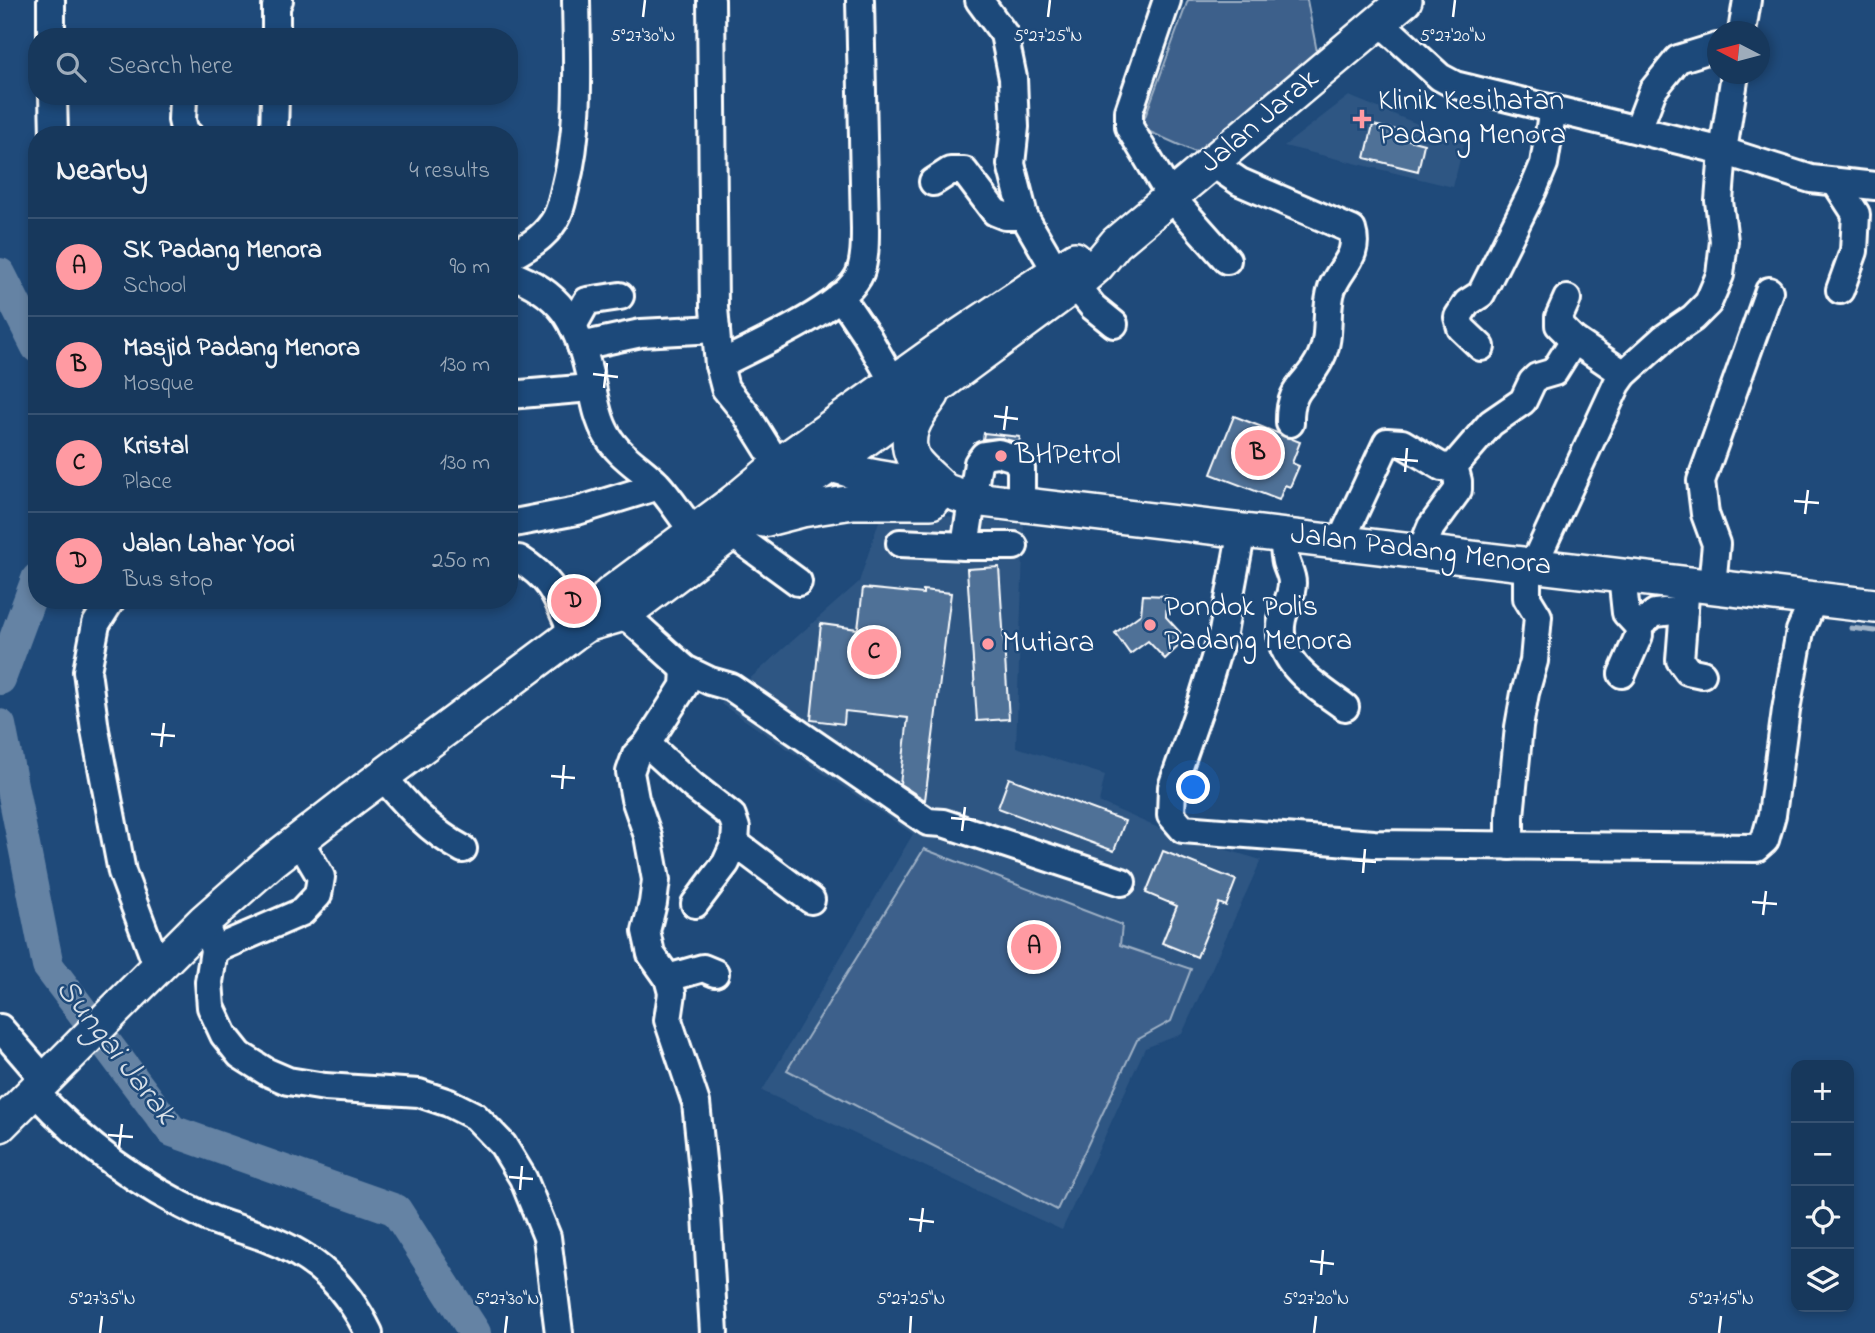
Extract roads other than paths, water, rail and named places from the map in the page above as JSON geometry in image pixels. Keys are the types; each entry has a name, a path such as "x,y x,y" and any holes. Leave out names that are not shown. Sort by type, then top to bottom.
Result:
{"main road":[{"name":"Jalan Jarak","path":"891,385 1065,278 1097,266 1116,243 1405,0"},
{"name":"Jalan Jarak","path":"820,469 942,382 1065,278"},
{"path":"942,382 913,421 909,441 914,460 956,497"},
{"path":"736,520 778,465 891,385"},
{"path":"579,630 624,614 799,470 820,469 845,433 891,385"},
{"name":"Jalan Padang Menora","path":"820,469 869,475 956,497 1622,576 1694,593 1814,599 1875,606"},
{"path":"0,1125 149,978 209,936 299,840 579,630 610,594 693,531 736,520 853,502 956,497"}],"street":[{"path":"51,0 51,28"},
{"path":"276,28 276,8 279,0"},
{"path":"518,251 540,237 553,223 560,208 572,162 577,121 576,0"},
{"path":"711,0 716,329 719,365 725,388 746,414 778,465"},
{"path":"719,365 828,307 859,275 864,255 860,0"},
{"path":"979,0 1004,34 1013,78 1015,127 1011,164 1024,216 1065,278 1114,324"},
{"path":"1167,0 1129,111 1129,127 1171,197 1227,260"},
{"path":"1744,21 1747,0"},
{"path":"1379,22 1440,77 1455,85 1723,150 1811,179 1875,187"},
{"path":"1638,129 1653,90 1678,59 1707,50"},
{"path":"1510,846 1518,727 1534,661 1538,616 1527,598 1527,579 1617,384 1624,374 1664,338 1693,318 1708,303 1720,275 1724,241 1719,201 1723,150 1733,84"},
{"path":"53,105 54,126"},
{"path":"183,105 183,126"},
{"path":"274,126 275,105"},
{"path":"1482,347 1461,328 1458,317 1467,303 1481,294 1534,190 1544,164 1553,108"},
{"path":"1212,163 1240,182 1352,230 1356,242 1351,259 1338,275 1331,291 1329,328 1321,358 1298,386 1289,408 1290,423"},
{"path":"933,182 950,171 959,170 964,172 995,212 1005,216 1024,216"},
{"path":"1836,183 1856,214 1854,251 1840,290"},
{"path":"518,278 550,294 566,313 577,336 607,435 624,456 658,486 693,531"},
{"path":"1702,674 1688,671 1680,660 1694,593 1716,544 1705,514 1701,481 1769,291"},
{"path":"577,336 587,301 620,296"},
{"path":"840,296 867,336 891,385"},
{"path":"1567,299 1559,317 1559,326 1574,340 1624,374"},
{"path":"577,336 716,329"},
{"path":"1341,541 1387,442 1402,443 1442,467 1454,466 1491,423 1523,401 1537,377 1554,372 1574,340"},
{"path":"518,394 591,388"},
{"path":"965,546 956,497 985,455 998,453 1015,458 1021,468 1021,504"},
{"path":"1421,551 1431,527 1458,490 1454,466"},
{"path":"518,522 577,512 658,486"},
{"path":"736,520 798,582"},
{"path":"1242,530 1223,632 1172,787 1171,815 1183,829 1374,844 1756,848 1765,840 1772,815 1800,631 1814,599"},
{"path":"1283,534 1286,561 1292,579 1291,598 1282,618 1280,638 1288,659 1345,707"},
{"path":"900,543 1014,546"},
{"path":"519,559 551,584 579,630"},
{"path":"1622,576 1626,613 1637,626 1639,635 1622,674"},
{"path":"1637,626 1655,613 1694,593"},
{"path":"105,609 96,624 87,671 95,730 122,872 149,978"},
{"path":"624,614 685,668 710,681 731,687 928,822 943,823 1122,882"},
{"path":"685,668 684,686 647,744 636,755 630,772 635,799 648,836 656,880 646,931 651,954 668,978 672,993 668,1020 696,1103 706,1198 714,1333"},
{"path":"647,744 693,786 732,816 736,828 735,843 726,863 695,904"},
{"path":"382,776 416,816 444,839 463,849"},
{"path":"299,840 321,877 318,895 302,912 209,936 211,1007 224,1035 240,1055 267,1072 288,1080 325,1087 419,1093 449,1103 475,1116 503,1145 523,1178 547,1237 559,1333"},
{"path":"735,843 811,900"},
{"path":"668,978 703,968 715,973"},
{"path":"0,1028 45,1081 65,1124 114,1165 208,1218 267,1238 303,1254 336,1282 356,1306 369,1333"}],"waterway":[{"name":"Sungai Jarak","path":"0,274 28,329"},
{"name":"Sungai Jarak","path":"0,679 28,603"},
{"path":"1851,628 1875,631"},
{"name":"Sungai Jarak","path":"0,725 48,966 172,1131 396,1210 475,1333"}],"place":[{"name":"Klinik Kesihatan Padang Menora","path":"1362,119"},
{"name":"Masjid Padang Menora","path":"1258,453"},
{"name":"BHPetrol","path":"1001,456"},
{"name":"Jalan Lahar Yooi","path":"574,601"},
{"name":"Pondok Polis Padang Menora","path":"1150,625"},
{"name":"Mutiara","path":"988,644"},
{"name":"Kristal","path":"874,652"},
{"name":"SK Padang Menora","path":"1034,947"}]}
